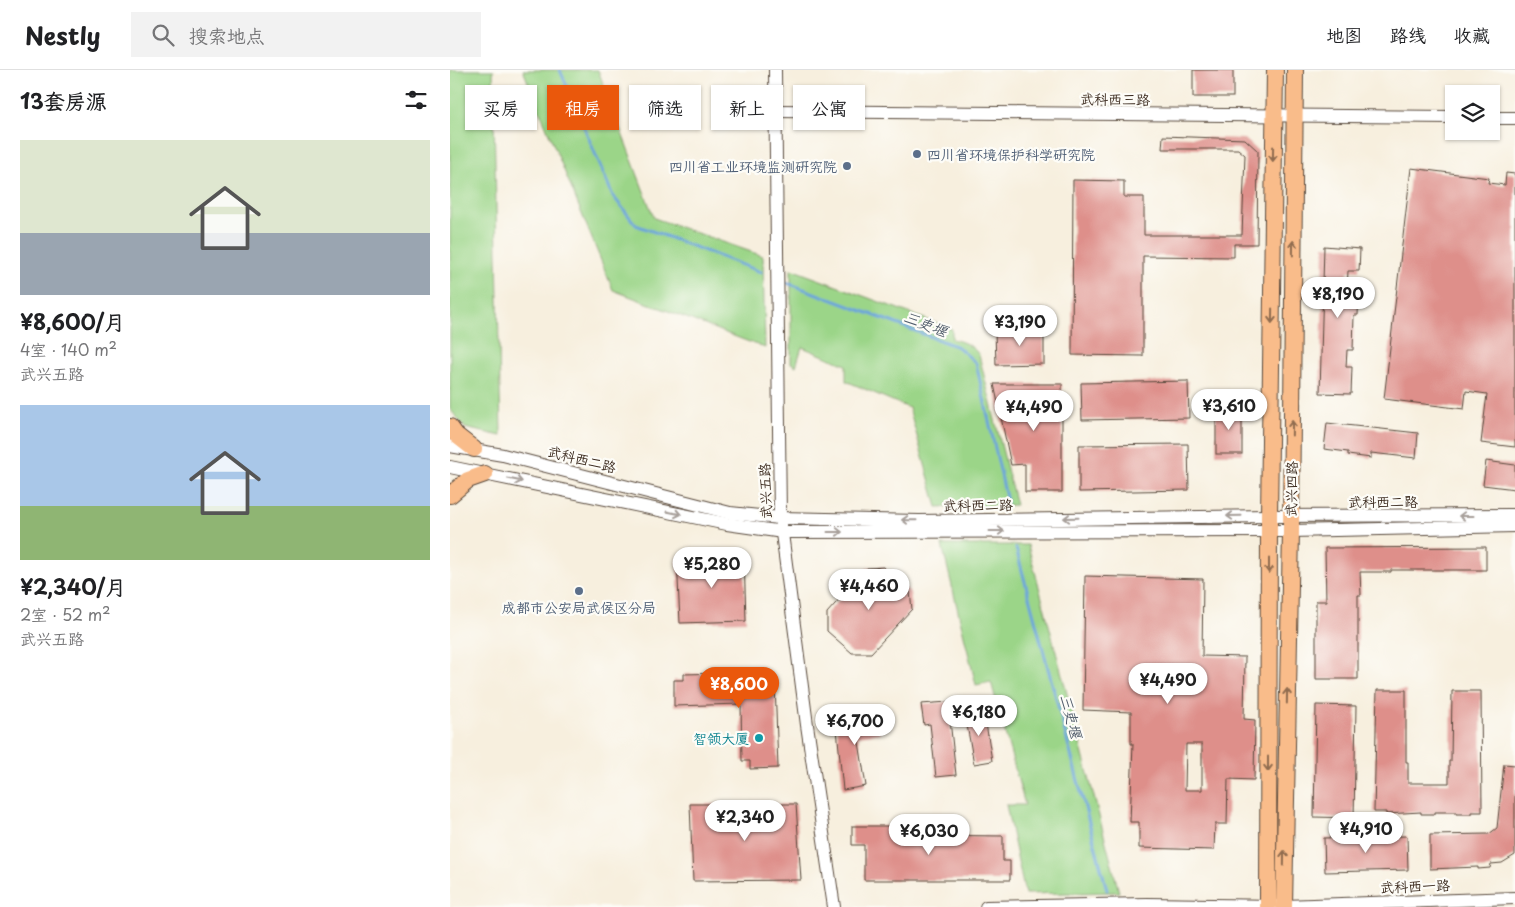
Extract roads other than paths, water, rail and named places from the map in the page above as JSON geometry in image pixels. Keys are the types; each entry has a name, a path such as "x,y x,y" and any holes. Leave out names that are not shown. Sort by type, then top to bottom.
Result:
{"main road":[{"name":"武兴四路","path":"1275,70 1269,523 1276,906"},
{"name":"武兴四路","path":"1276,906 1291,524 1295,70"},
{"path":"450,427 456,435 474,449"},
{"path":"450,495 468,480 484,474"}],"street":[{"name":"武兴五路","path":"775,70 775,85"},
{"name":"武科西三路","path":"783,111 1445,117"},
{"path":"1500,118 1515,118"},
{"name":"武兴五路","path":"776,130 780,518 807,725 834,907"},
{"name":"武科西二路","path":"450,446 503,455 730,512 780,518 1515,526"},
{"name":"武科西二路","path":"450,467 727,524 783,532 1269,523"},
{"name":"武科西二路","path":"1291,524 1515,515"},
{"name":"武科西一路","path":"986,907 1146,904 1276,906 1515,898"}],"waterway":[{"name":"三吏堰","path":"560,70 613,196 636,225 761,272"},
{"name":"三吏堰","path":"785,282 958,347 976,363 1007,502"},
{"name":"三吏堰","path":"1016,548 1107,890"}],"place":[{"name":"四川省环境保护科学研究院","path":"917,154"},
{"name":"四川省工业环境监测研究院","path":"847,166"},
{"name":"成都市公安局武侯区分局","path":"579,591"},
{"name":"智领大厦","path":"759,738"}]}
